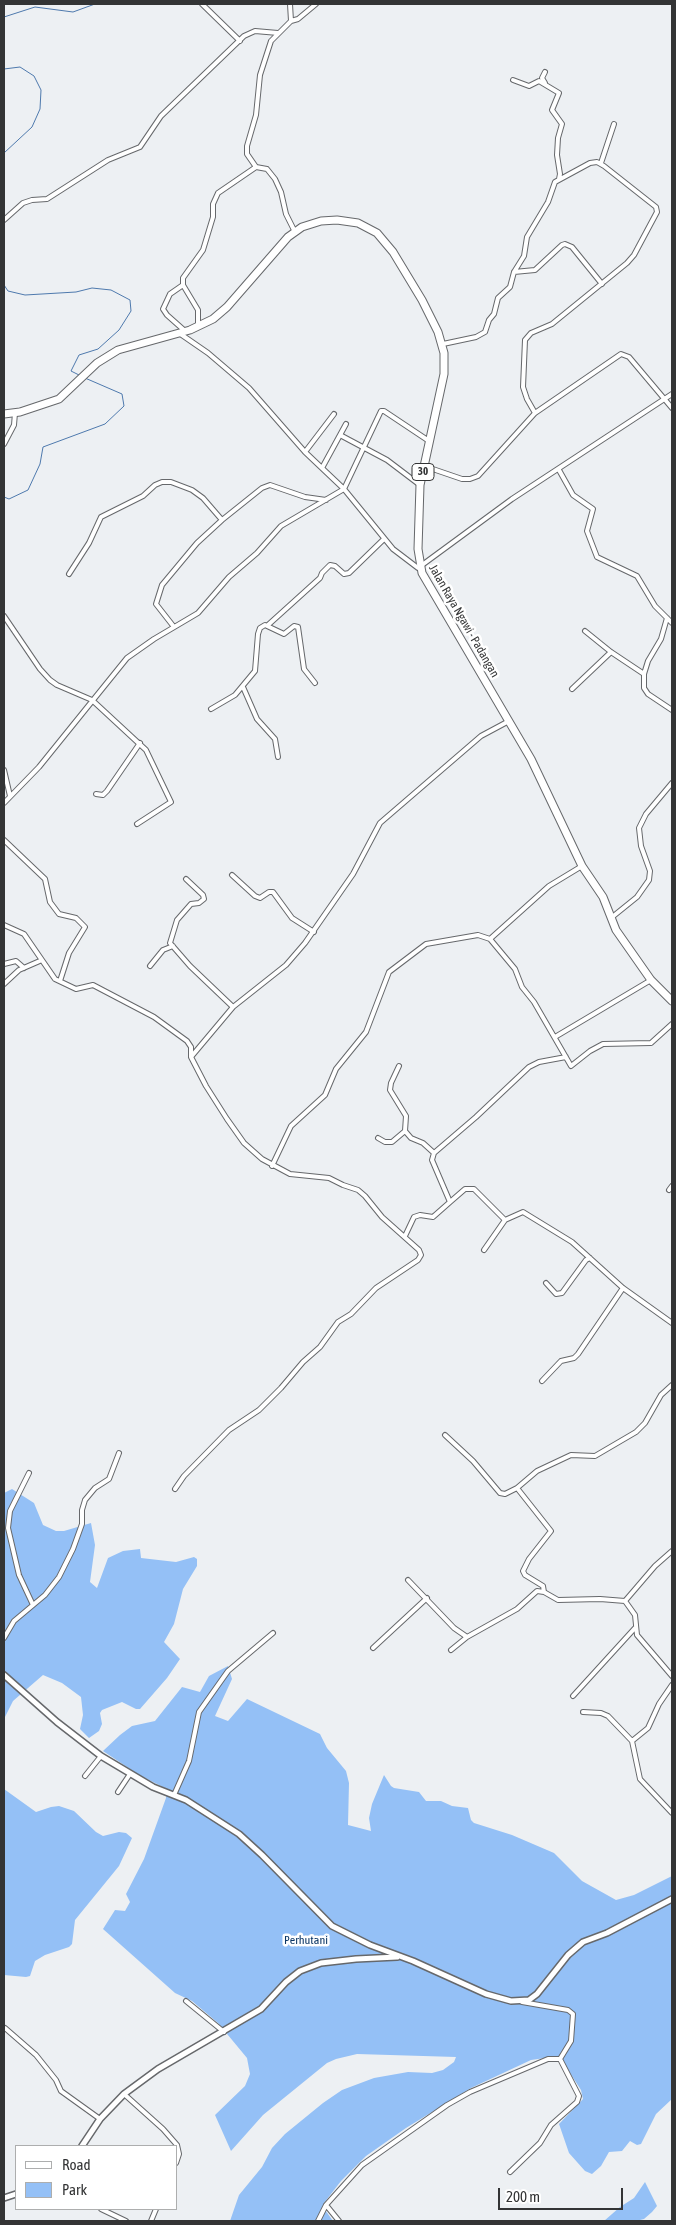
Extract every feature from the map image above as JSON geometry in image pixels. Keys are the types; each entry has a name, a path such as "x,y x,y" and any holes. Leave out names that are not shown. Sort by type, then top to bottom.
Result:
{"highway":[{"name":"Jalan Raya Ngawi - Padangan","path":"15,413 59,399 103,358 118,350 198,327 222,312 295,232 308,225 330,220 353,222 371,229 383,239 401,263 422,300 443,344 444,374 420,485 418,549 420,567 440,606 542,780 582,866 603,897 620,937 651,980 672,1001"},
{"name":"30","path":"4,414 15,413"}],"street":[{"path":"202,4 240,41"},
{"path":"290,4 291,21"},
{"path":"256,167 247,154 246,146 255,120 258,85 266,53 278,32 316,4"},
{"path":"4,220 23,204 32,200 48,198 108,160 140,147 161,116 250,32 278,32"},
{"path":"546,72 542,78 546,85"},
{"path":"443,344 476,337 485,332 489,320 494,314 496,301 510,288 514,272 524,256 529,232 546,206 551,189 560,173 557,155 562,124 552,108 559,93 537,81 529,86 513,80"},
{"path":"601,164 614,124"},
{"path":"535,413 527,400 523,387 525,340 531,333 552,324 630,259 657,210 601,164 590,163 558,179"},
{"path":"198,327 198,310 183,285 184,275 203,250 212,220 212,206 222,189 256,167 267,169 275,179 281,192 286,214 295,232"},
{"path":"514,272 534,270 565,244 572,247 602,284"},
{"path":"183,285 170,294 162,309 182,332 249,388 305,452 344,489 398,554 414,566 420,567 512,499 559,470 672,394"},
{"path":"424,466 462,479 474,478 481,473 535,413 622,354 629,357 672,408"},
{"path":"4,803 39,767 128,658 198,613 229,577 257,553 277,530 344,489 382,410 429,441"},
{"path":"4,444 14,425 15,413"},
{"path":"305,452 334,414"},
{"path":"322,468 346,424"},
{"path":"340,435 365,447 394,465 420,485"},
{"path":"559,470 573,495 593,509 587,531 597,557 637,576 655,606 672,623"},
{"path":"69,574 89,543 101,517 143,496 152,487 162,482 171,482 192,490 203,498 222,520"},
{"path":"174,627 156,604 162,585 197,543 222,520 262,488 270,484 305,497 326,500"},
{"path":"268,626 320,578 330,565 335,566 344,574 349,574 384,538"},
{"path":"4,616 40,669 50,680 57,685 92,700 146,750 171,802 137,824"},
{"path":"667,618 661,639 648,661 644,674 645,691 672,710"},
{"path":"211,709 230,699 243,687 257,667 259,630 262,626 268,626 284,634 294,626 298,626 304,670 315,683"},
{"path":"586,631 610,652 644,674"},
{"path":"572,689 610,652"},
{"path":"243,687 257,719 275,739 278,757"},
{"path":"191,1057 233,1007 286,965 314,932 353,874 380,823 481,736 509,721"},
{"path":"96,794 103,795 107,791 140,743"},
{"path":"4,770 10,796"},
{"path":"611,918 637,897 649,880 650,871 639,840 639,828 646,814 672,783"},
{"path":"4,840 45,880 50,902 60,914 76,918 85,927 69,953 60,981"},
{"path":"490,939 549,886 582,866"},
{"path":"232,875 255,896 260,898 267,893 274,892 292,918 314,932"},
{"path":"186,879 203,895 204,899 199,903 188,906 177,920 170,940 190,966 233,1007"},
{"path":"4,925 24,934 53,977 76,989 93,985 154,1017 188,1041 191,1047 191,1057 206,1086 239,1136 252,1150 272,1166 296,1176 329,1178 343,1186 358,1190 382,1217 421,1252 418,1260 376,1288 352,1314 338,1322 320,1347 300,1365 276,1394 259,1410 229,1430 184,1476 175,1489"},
{"path":"272,1166 291,1126 324,1095 336,1069 366,1032 389,972 426,944 478,935 490,939 512,965 522,987 572,1066 590,1050 603,1044 651,1043 672,1024"},
{"path":"150,966 163,950 173,946"},
{"path":"4,960 6,964 16,961 24,968"},
{"path":"4,984 16,972 42,960"},
{"path":"554,1037 651,980"},
{"path":"450,1202 432,1160 434,1153 529,1067 539,1062 566,1057"},
{"path":"399,1066 391,1082 390,1090 406,1116 405,1131 411,1138 423,1143 434,1153"},
{"path":"378,1138 385,1142 392,1142 405,1131"},
{"path":"669,1190 672,1186"},
{"path":"405,1236 414,1217 420,1215 433,1217 465,1189 471,1188 477,1191 504,1220"},
{"path":"484,1250 504,1220 523,1212 567,1239 623,1288 672,1323"},
{"path":"546,1283 556,1294 562,1293 586,1260 590,1258"},
{"path":"542,1381 561,1361 574,1358 578,1354 623,1288"},
{"path":"445,1435 473,1461 500,1493 505,1494 517,1488 537,1471 571,1456 595,1456 636,1432 644,1423 661,1395 672,1385"},
{"path":"4,1638 14,1621 45,1595 64,1567 82,1524 82,1510 85,1500 95,1488 109,1479 119,1453"},
{"path":"29,1473 10,1511 8,1528 18,1575 34,1605"},
{"path":"517,1488 550,1531 529,1559 523,1571 543,1586 544,1592"},
{"path":"624,1601 655,1566 672,1551"},
{"path":"408,1580 454,1628 467,1637"},
{"path":"450,1650 467,1637 517,1609 534,1593 539,1591 558,1600 600,1599 624,1601 635,1615 635,1628 639,1638 672,1676"},
{"path":"373,1648 427,1598"},
{"path":"573,1696 635,1628"},
{"path":"174,1795 189,1761 199,1712 228,1671 273,1633"},
{"path":"4,1675 51,1717 101,1756 153,1787 186,1800 239,1834 332,1926 486,1994 511,2002 522,2002 568,2010 573,2014 570,2041 560,2059"},
{"path":"632,1741 648,1728 659,1704 672,1685"},
{"path":"583,1712 601,1713 608,1716 632,1741 640,1779 672,1814"},
{"path":"85,1776 101,1756"},
{"path":"118,1792 130,1774"},
{"path":"522,2002 529,2000 537,1994 568,1955 583,1942 607,1933 672,1899"},
{"path":"83,2145 100,2119 124,2094 158,2069 261,2009 286,1982 307,1967 356,1958 400,1957"},
{"path":"186,2001 224,2032"},
{"path":"5,2028 36,2054 56,2080 61,2091 100,2119"},
{"path":"318,2221 326,2205 362,2165 447,2105 470,2092 540,2063 553,2058 560,2059"},
{"path":"510,2172 540,2143 551,2125 579,2099 579,2092 560,2059"},
{"path":"124,2094 163,2129 177,2145"},
{"path":"326,2205 339,2221"},
{"path":"103,2210 126,2221"}],"green space":[{"path":"12,1489 34,1503 43,1525 56,1531 64,1531 91,1523 95,1545 90,1582 97,1588 108,1558 123,1551 140,1549 141,1558 176,1562 194,1557 197,1559 197,1566 183,1589 174,1624 164,1642 180,1659 167,1678 140,1709 122,1702 102,1710 100,1713 102,1724 99,1731 89,1738 80,1729 83,1715 81,1697 62,1683 43,1675 13,1701 4,1719 4,1493"},
{"name":"Perhutani","path":"228,1666 232,1679 215,1716 228,1721 247,1699 320,1734 327,1748 346,1771 349,1783 348,1825 371,1831 369,1818 372,1804 384,1775 394,1788 419,1792 426,1801 441,1801 452,1806 468,1808 471,1820 474,1823 512,1835 554,1853 582,1881 616,1900 634,1895 672,1876 672,2099 656,2114 641,2144 637,2145 630,2141 622,2151 609,2152 601,2166 592,2174 585,2171 569,2153 559,2124 583,2099 581,2090 559,2056 531,2060 471,2088 406,2128 366,2156 341,2181 324,2203 323,2207 333,2221 230,2221 239,2195 262,2167 272,2148 285,2134 323,2103 342,2090 374,2078 408,2072 432,2073 443,2070 454,2062 456,2057 357,2054 336,2059 327,2063 263,2115 231,2151 215,2115 245,2086 250,2074 247,2058 218,2023 192,2001 175,1993 103,1929 115,1910 125,1911 130,1902 126,1894 144,1859 166,1798 167,1789 139,1775 103,1751 132,1726 155,1721 182,1687 200,1692 209,1676"},
{"path":"4,1789 36,1812 59,1806 74,1811 96,1832 103,1836 119,1832 126,1833 132,1838 119,1866 75,1920 72,1944 35,1961 30,1976 26,1977 4,1975"},
{"path":"645,2182 657,2206 652,2212 644,2219 636,2221 604,2221 634,2198"}],"waterway":[{"path":"4,17 35,7 73,12 95,4"},
{"path":"4,69 20,67 34,76 41,90 40,109 32,127 4,153"},
{"path":"4,285 8,291 25,295 76,292 92,288 111,290 130,300 131,311 119,330 98,349 79,355 71,371 79,375"},
{"path":"4,497 9,499 28,490 40,464 43,447 105,424 124,406 122,394 85,378"}]}
